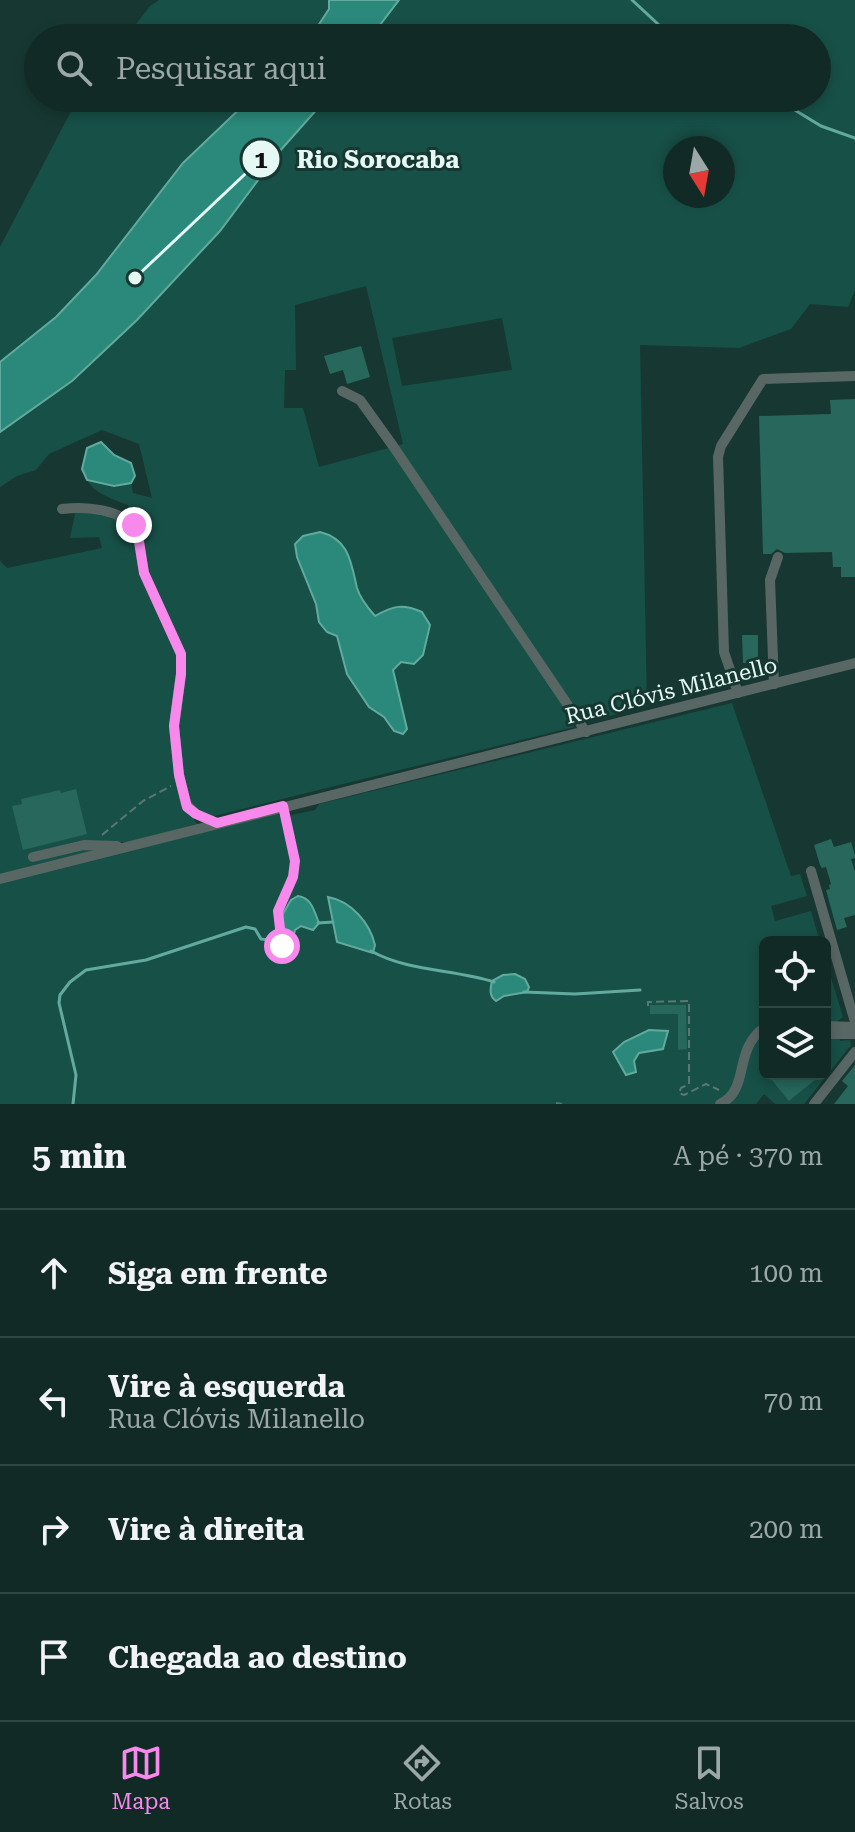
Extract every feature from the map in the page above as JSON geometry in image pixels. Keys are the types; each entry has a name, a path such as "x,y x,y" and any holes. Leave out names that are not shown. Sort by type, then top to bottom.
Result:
{"street":[{"path":"738,693 724,652 718,457 721,446 763,379 855,376"},
{"path":"342,391 360,400 393,446 586,732"},
{"path":"62,509 82,507 112,513 137,529 144,573 181,654 174,726 179,775 187,807 217,823"},
{"path":"774,684 770,580 778,557"},
{"name":"Rua Clóvis Milanello","path":"0,879 855,663"},
{"path":"33,857 84,845 122,848"},
{"path":"811,871 855,1024 831,1026"},
{"path":"720,1104 731,1096 740,1077 745,1048 759,1032"},
{"path":"831,1034 855,1034"},
{"path":"814,1104 855,1052"}],"path":[{"path":"101,837 135,807 173,784 179,775"},
{"path":"282,946 278,911 293,877 295,861 283,806"},
{"path":"648,1006 648,1002 689,1001 689,1084 679,1093 684,1095 706,1084 731,1096"},
{"path":"556,1103 562,1104"}],"shaded area":[{"path":"159,0 329,0 329,9 319,24 136,24"},
{"path":"329,0 399,0 381,24 319,24 329,9"},
{"path":"399,0 855,0 855,290 848,307 810,304 791,329 739,348 640,345 647,706 588,722 578,715 572,719 574,727 214,816 189,812 197,824 129,842 108,842 106,848 0,876 0,561 7,568 102,548 99,537 70,538 75,514 81,509 112,515 121,522 132,517 128,505 100,492 87,480 114,486 131,483 133,493 152,498 139,444 102,430 49,454 36,470 17,476 0,487 0,432 72,381 314,112 831,112 831,24 381,24","holes":["366,286 403,444 319,467 303,408 284,408 285,370 296,370 295,305","502,318 512,370 402,386 392,338"]},
{"path":"71,112 236,112 183,163 96,275 56,317 0,362 0,247"},
{"path":"236,112 315,112 279,152 220,231 137,320 72,381 0,432 0,362 56,317 96,275 183,163"},
{"path":"101,442 114,455 131,463 135,476 131,483 114,486 87,480 82,469 87,448"},
{"path":"320,532 330,535 343,546 358,592 375,616 393,608 409,607 422,612 430,625 423,655 414,664 401,662 393,670 407,729 403,734 394,731 384,717 369,707 347,674 337,636 327,632 319,622 316,604 297,557 295,544 303,536"},
{"path":"732,703 791,876 800,874 807,896 771,906 775,921 811,911 818,936 759,936 759,1080 823,1080 804,1104 775,1104 764,1094 756,1104 0,1104 0,882 277,814 283,817 315,810 319,804"},
{"path":"298,896 309,902 319,923 313,930 301,926 289,942 285,939 280,919 291,900"},
{"path":"328,897 352,908 364,921 375,945 373,953 337,942"},
{"path":"515,974 525,979 529,987 527,992 504,996 496,1001 491,992 492,981 503,975"},
{"path":"831,978 843,1017 836,1022 840,1041 850,1040 851,1045 831,1070"},
{"path":"649,1030 668,1031 663,1049 639,1053 634,1061 636,1072 626,1075 613,1052 624,1042"}],"building":[{"path":"361,346 370,377 347,384 343,370 330,374 324,356"},
{"path":"855,399 855,577 841,577 841,567 833,567 832,552 785,553 777,549 771,554 763,554 759,416 831,414 830,400"},
{"path":"742,635 758,635 758,663 743,663"},
{"path":"76,789 87,834 23,850 12,806 22,804 21,799"},
{"path":"831,839 834,847 851,842 855,855 851,859 855,872 855,915 844,918 847,927 837,930 826,890 830,889 831,884 826,867 820,865 814,845"},
{"path":"650,1005 686,1005 687,1049 678,1050 678,1014 650,1014"},
{"path":"855,1065 855,1104 834,1104 848,1086 842,1081"},
{"path":"772,1080 815,1080 789,1101"}],"waterway":[{"path":"632,0 658,24"},
{"path":"798,112 821,126 855,138"},
{"path":"318,923 333,922"},
{"path":"73,1104 76,1075 59,1003 60,995 70,982 86,970 146,960 246,927 255,929 261,939 278,941"},
{"path":"371,951 400,963 494,982"},
{"path":"524,992 575,994 640,990"}],"place":[{"name":"Rio Sorocaba","path":"135,278"}],"route":[{"path":"134,525 144,573 181,654 174,726 179,775 187,807 217,823 283,806 295,861 293,877 278,911 282,946"}]}
